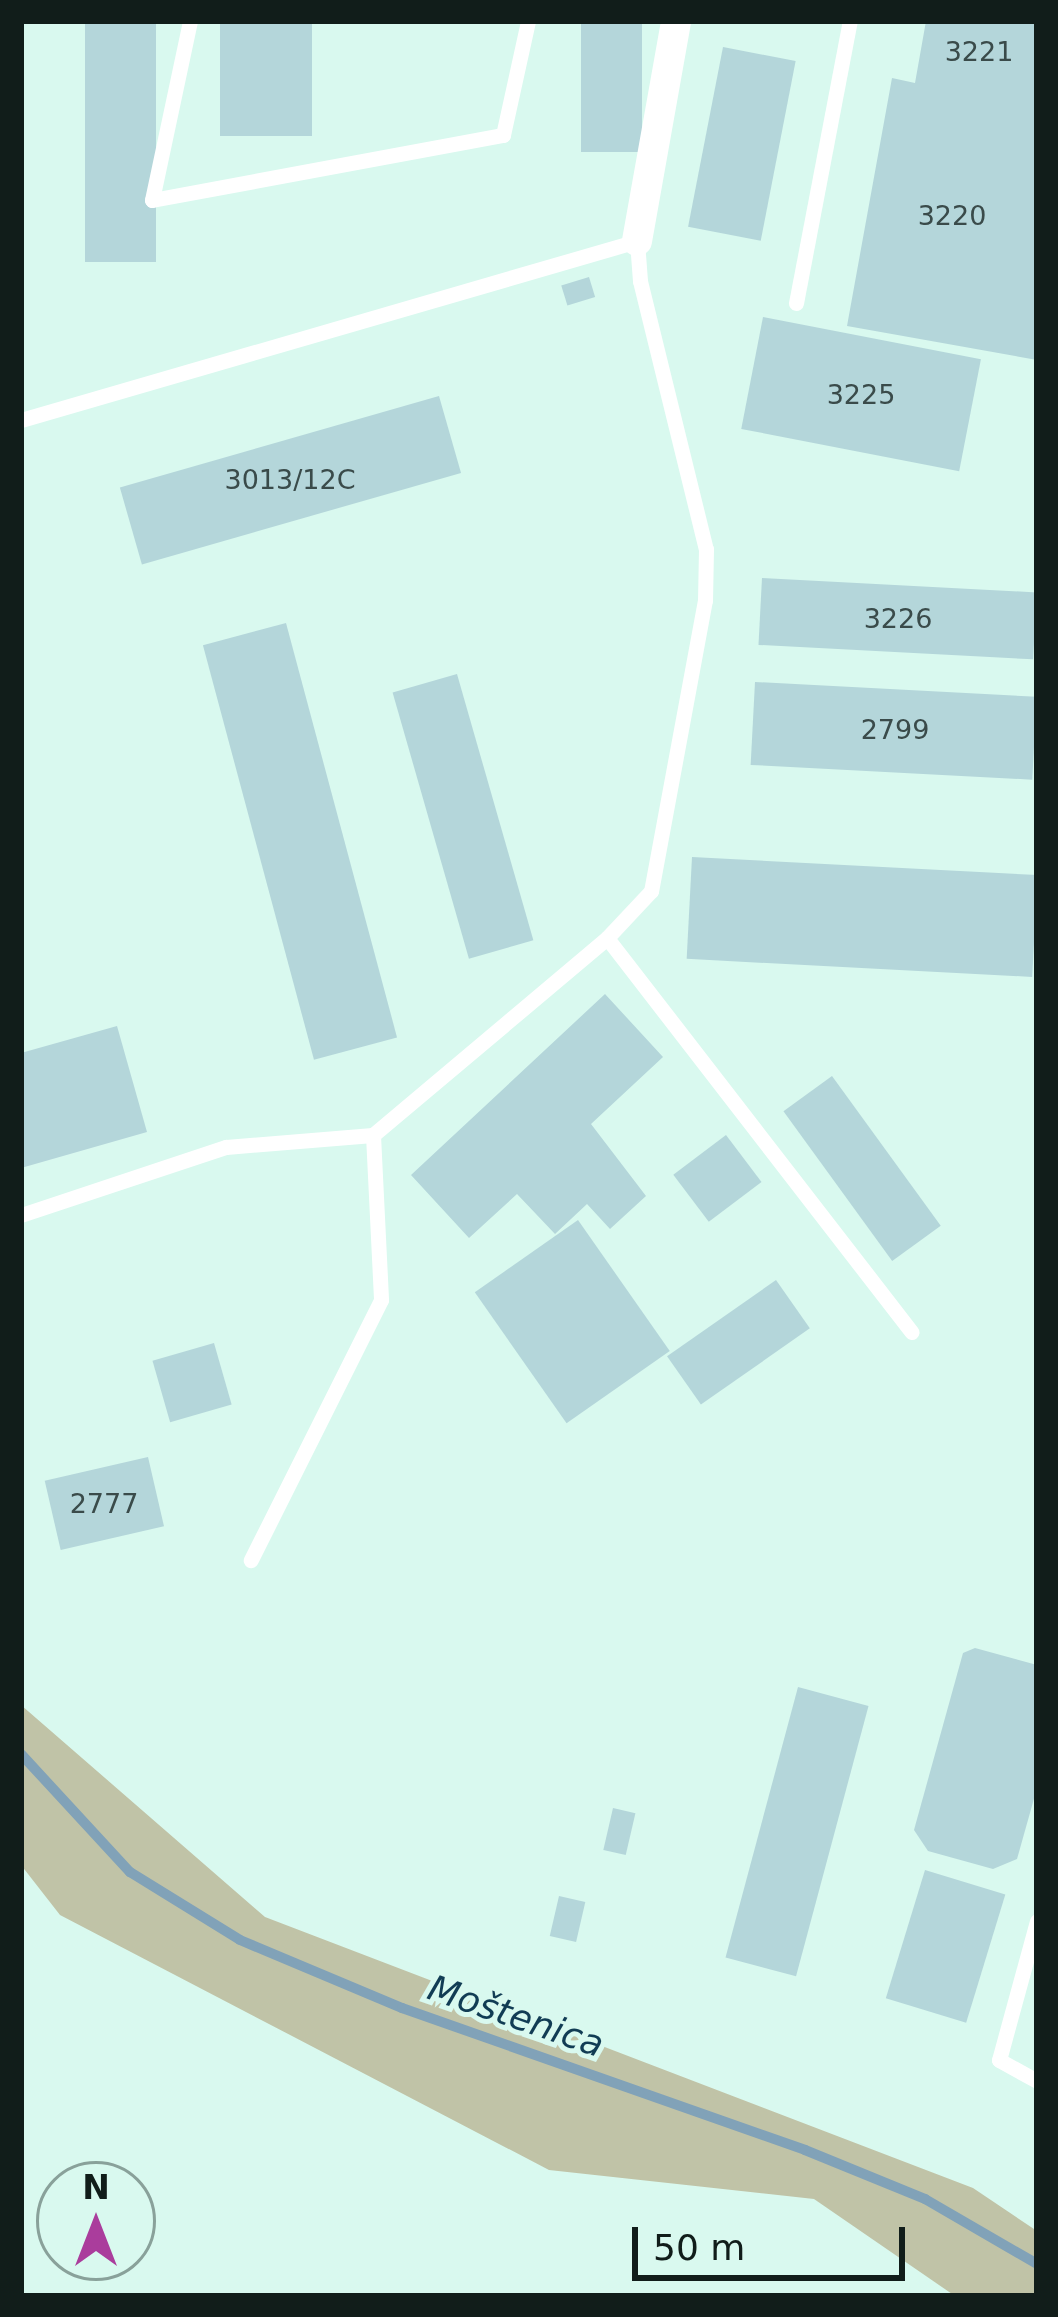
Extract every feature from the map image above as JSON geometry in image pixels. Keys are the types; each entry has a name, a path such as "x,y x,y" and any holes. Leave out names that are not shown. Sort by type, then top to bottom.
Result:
{"street":[{"path":"637,242 676,21"}],"lane":[{"path":"190,21 152,200 503,135 528,21"},
{"path":"796,303 850,21"},
{"path":"21,420 637,242 640,281 706,549 705,600 651,891 608,938 373,1135 226,1148 21,1215"},
{"path":"608,938 912,1332"},
{"path":"251,1560 381,1300 373,1135"},
{"path":"1037,1921 999,2060 1037,2081"}],"green space":[{"path":"21,1705 265,1917 973,2188 1037,2231 1037,2296 955,2296 814,2199 549,2170 60,1915 21,1865"}],"building":[{"path":"85,21 156,21 156,262 85,262"},
{"path":"220,21 312,21 312,136 220,136"},
{"path":"581,21 642,21 642,152 581,152"},
{"path":"926,21 1037,21 1037,360 847,326 892,78 915,83"},
{"path":"723,47 796,61 761,241 688,227"},
{"path":"589,277 595,297 567,306 561,285"},
{"path":"763,317 981,359 959,471 741,429"},
{"path":"439,396 461,473 142,564 120,488"},
{"path":"762,578 1037,592 1033,659 758,645"},
{"path":"286,623 397,1037 314,1060 203,645"},
{"path":"457,674 533,940 469,959 393,692"},
{"path":"755,682 1037,697 1032,780 751,765"},
{"path":"692,857 1037,875 1032,977 687,959"},
{"path":"605,994 663,1057 591,1124 646,1196 610,1229 587,1204 555,1234 517,1194 469,1238 411,1175"},
{"path":"117,1026 147,1132 21,1168 21,1053"},
{"path":"832,1076 941,1226 892,1261 783,1111"},
{"path":"726,1135 762,1182 709,1222 673,1175"},
{"path":"578,1220 670,1351 567,1423 475,1292"},
{"path":"776,1280 810,1328 701,1405 667,1356"},
{"path":"214,1343 232,1405 170,1422 152,1361"},
{"path":"148,1457 164,1526 61,1550 45,1481"},
{"path":"975,1648 1037,1665 1037,1788 1017,1859 993,1869 928,1851 914,1830 963,1653"},
{"path":"798,1687 869,1706 796,1976 726,1957"},
{"path":"613,1808 635,1813 626,1855 603,1850"},
{"path":"925,1870 1005,1895 966,2023 886,1998"},
{"path":"559,1896 585,1902 576,1942 550,1936"}],"waterway":[{"name":"Moštenica","path":"21,1754 130,1872 240,1940 402,2008 805,2150 925,2199 1037,2264"}]}
